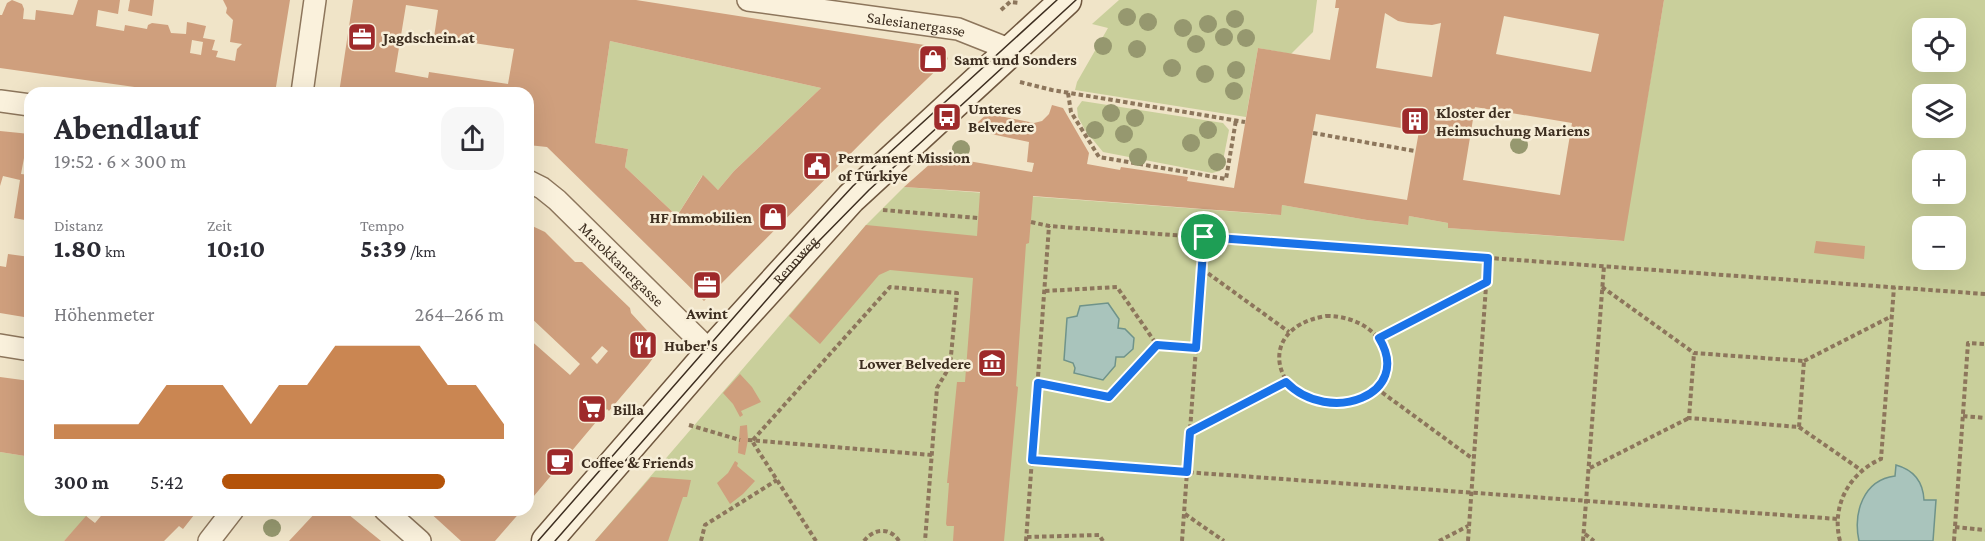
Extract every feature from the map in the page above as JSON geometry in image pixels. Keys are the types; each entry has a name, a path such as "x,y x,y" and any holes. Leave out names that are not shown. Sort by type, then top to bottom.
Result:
{"main road":[{"name":"Rennweg","path":"547,541 711,352 850,198 1066,0"}],"street":[{"path":"303,87 315,0"},
{"name":"Salesianergasse","path":"748,0 958,29 1011,50"},
{"path":"0,101 24,104"},
{"name":"Marokkanergasse","path":"534,184 557,200 711,352"},
{"path":"0,345 24,349"},
{"path":"209,541 228,516"},
{"path":"392,516 420,541"}],"path":[{"path":"1001,10 1010,2"},
{"path":"1019,82 1068,93 1245,122"},
{"path":"1068,93 1071,112 1099,157 1226,179 1236,120"},
{"path":"1312,133 1415,151"},
{"path":"876,211 978,218"},
{"path":"1031,222 1049,226 1985,294"},
{"path":"1049,226 1027,539 1099,535 1103,541"},
{"path":"1182,541 1204,237"},
{"path":"1468,541 1488,258"},
{"path":"1583,541 1604,266"},
{"path":"1202,268 1289,332"},
{"path":"1379,338 1487,282"},
{"path":"750,441 890,286 957,293 950,366 937,388 925,541"},
{"path":"1045,291 1117,287 1157,345"},
{"path":"1602,287 1694,353 1804,361 1892,316"},
{"path":"1840,541 1838,519 1840,503 1846,488 1867,465 1881,459 1894,287"},
{"path":"1336,316 1356,321 1373,331 1379,338 1387,355 1386,373 1376,388 1360,399 1340,404 1319,402 1300,395 1281,374 1278,356 1284,339 1297,326 1315,318 1336,316"},
{"path":"1954,541 1968,343 1985,344"},
{"path":"1157,345 1196,348"},
{"path":"1038,383 1109,397 1157,345"},
{"path":"1689,418 1694,353"},
{"path":"1798,427 1804,361"},
{"path":"1190,432 1286,382"},
{"path":"1376,388 1474,459"},
{"path":"1963,416 1985,418"},
{"path":"1589,468 1689,418 1798,427 1861,470"},
{"path":"689,425 740,440"},
{"path":"750,441 932,455"},
{"path":"750,441 816,541"},
{"path":"1032,460 1838,519"},
{"path":"701,541 705,525 777,480"},
{"path":"1184,513 1224,541"},
{"path":"1439,541 1469,525"},
{"path":"1955,527 1985,530"},
{"path":"864,541 875,531 888,531 899,541"},
{"path":"1584,534 1594,541"}],"green space":[{"path":"1119,0 1317,0 1313,32 1291,54 1258,48 1246,117 1075,90 1077,82 1108,28 1092,24"},
{"path":"1664,0 1985,0 1985,541 595,541 866,225 904,187 1280,215 1282,205 1407,225 1409,216 1448,223 1448,228 1623,241"},
{"path":"610,41 821,88 734,171 718,190 702,176 677,216 625,167 628,149 595,143"},
{"path":"1082,101 1223,123 1229,130 1220,171 1212,173 1103,152 1085,130 1078,117 1077,108"},
{"path":"0,452 24,456 24,516 87,516 64,541 0,541"}],"water":[{"path":"1108,303 1119,319 1118,328 1125,329 1134,338 1133,349 1124,357 1116,357 1115,366 1103,380 1074,373 1073,363 1064,360 1067,318 1077,316 1080,306"},
{"path":"1896,465 1913,473 1922,487 1924,500 1936,500 1933,541 1859,541 1859,509 1863,500 1875,484 1895,476"}],"building":[{"path":"12,0 22,4 23,19 35,20 36,10 73,15 78,0 120,0 118,14 98,10 96,26 124,31 125,25 147,29 152,23 168,25 171,33 186,34 187,22 206,26 203,38 215,40 212,50 218,51 216,57 235,61 237,49 242,44 230,42 233,20 226,13 227,8 223,0 290,0 276,87 135,87 0,68 0,15 7,3","holes":["192,40 203,42 201,55 190,53"]},
{"path":"130,0 154,0 152,16 128,11"},
{"path":"353,0 636,0 944,48 948,59 704,301 547,147 534,146 534,87 340,87","holes":["406,5 438,10 434,37 514,49 508,84 429,72 428,78 395,72","610,41 821,88 734,171 718,190 703,175 677,216 625,167 628,149 595,143"]},
{"name":"Kloster der Heimsuchung Mariens","path":"1336,0 1664,0 1624,241 1448,228 1448,223 1409,216 1408,225 1282,205 1281,215 1033,196 1029,243 1026,244 1016,386 1018,387 1004,541 953,541 954,526 946,524 949,483 947,483 957,382 965,382 973,278 890,270 879,275 820,344 789,316 866,225 977,236 980,192 904,187 939,156 1032,172 1034,163 1027,162 1029,142 982,132 976,124 991,110 995,115 1034,123 1042,121 1049,114 1052,105 1063,108 1089,153 1087,164 1188,177 1187,181 1234,188 1258,48 1330,60 1339,8 1335,8","holes":["1385,13 1398,21 1408,23 1432,25 1441,23 1432,77 1376,68","1504,16 1599,34 1591,72 1496,54","1475,107 1572,123 1560,195 1463,180","1316,114 1419,131 1407,200 1304,183"]},
{"path":"0,131 24,133 24,158 21,174 24,174 24,220 14,218 20,180 3,176 0,186"},
{"path":"534,227 545,232 575,262 582,262 630,308 631,313 653,337 655,344 653,358 648,365 609,411 607,409 534,496 534,343 570,375 580,364 534,321","holes":["602,346 608,351 597,364 591,358"]},
{"path":"1816,241 1865,246 1864,259 1814,253"},
{"path":"8,254 24,256 24,317 0,313 0,266 6,267"},
{"path":"740,374 752,387 761,402 741,411 743,415 740,417 733,404 723,393"},
{"path":"0,377 24,380 24,456 0,452"},
{"path":"747,425 748,440 745,455 738,453 740,426"},
{"path":"735,461 738,463 737,466 755,481 730,504 717,483 728,473"},
{"path":"651,477 691,480 687,497 683,497 668,541 595,541"},
{"path":"86,516 95,523 101,516 193,516 183,529 179,526 164,541 64,541"},
{"path":"312,516 350,516 381,541 289,541"},
{"path":"434,516 517,516 495,541 461,541"}],"tram line":[{"path":"538,541 778,267 853,186 1057,0"},
{"path":"555,541 813,247 869,190 1076,0"}],"place":[{"name":"Jagdschein.at","path":"362,37"},
{"name":"Samt und Sonders","path":"933,59"},
{"name":"Unteres Belvedere","path":"947,117"},
{"name":"Kloster der Heimsuchung Mariens","path":"1415,121"},
{"name":"Permanent Mission of Türkiye","path":"817,166"},
{"name":"HF Immobilien","path":"773,217"},
{"name":"Awint","path":"707,285"},
{"name":"Huber's","path":"643,345"},
{"name":"Lower Belvedere","path":"992,363"},
{"name":"Billa","path":"592,409"},
{"name":"Coffee & Friends","path":"560,462"}],"route":[{"path":"1204,237 1488,258 1487,282 1379,338 1387,355 1386,373 1376,388 1360,399 1340,404 1319,402 1300,395 1286,382 1190,432 1187,472 1032,460 1038,383 1109,397 1157,345 1196,348 1204,237"}]}
